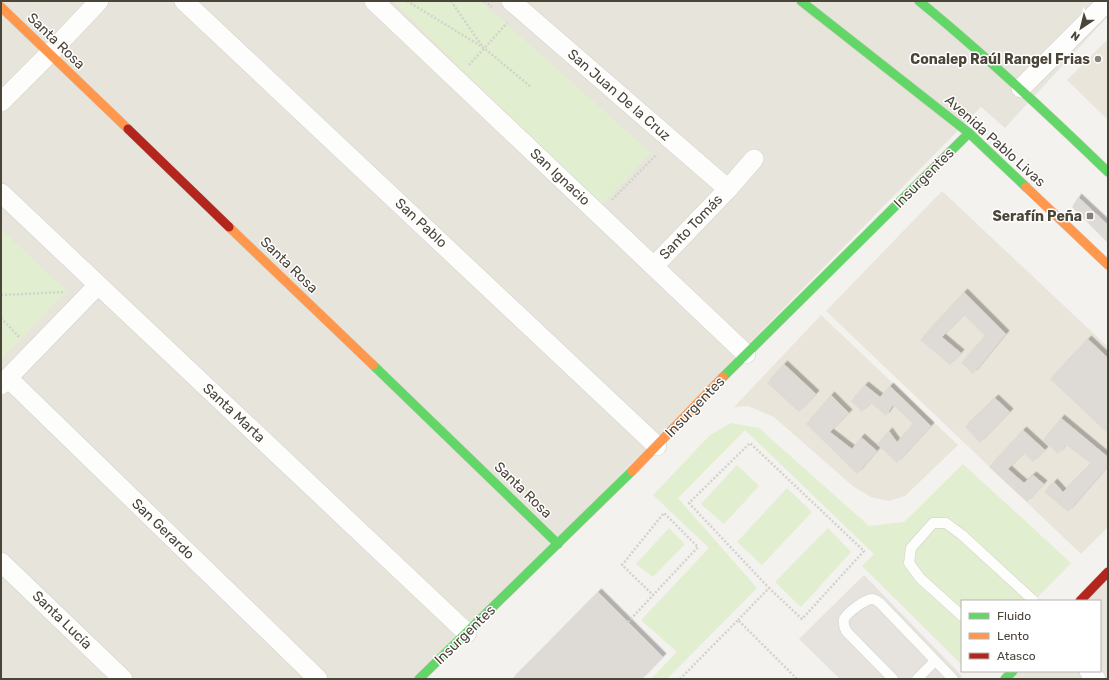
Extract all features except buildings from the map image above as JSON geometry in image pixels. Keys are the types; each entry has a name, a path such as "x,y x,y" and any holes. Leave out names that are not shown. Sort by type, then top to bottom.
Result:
{"street":[{"path":"1,102 49,54 98,1"},
{"name":"San Pablo","path":"184,1 657,446"},
{"name":"San Ignacio","path":"374,1 746,354"},
{"name":"San Juan De la Cruz","path":"511,1 728,189"},
{"name":"Avenida Pablo Livas","path":"801,1 969,133 1108,265"},
{"path":"919,1 1021,88 1108,172"},
{"path":"1021,88 1108,1"},
{"name":"Santa Rosa","path":"1,7 558,544"},
{"name":"Insurgentes","path":"419,679 657,446 746,354 969,133"},
{"name":"Santo Tomás","path":"654,266 754,160"},
{"name":"Santa Marta","path":"1,193 467,633"},
{"path":"4,382 98,285"},
{"name":"San Gerardo","path":"4,382 318,679"},
{"name":"Santa Lucía","path":"1,562 123,679"},
{"path":"1081,600 1108,572"}],"lane":[{"path":"961,615 920,578 909,563 911,548 933,523 946,523 962,535 1033,600"},
{"path":"894,679 846,631 843,624 844,618 848,614 870,599 874,599 880,603 954,679"},
{"path":"917,679 935,661"}],"path":[{"path":"407,1 484,48 531,87"},
{"path":"451,1 484,48"},
{"path":"465,69 508,21"},
{"path":"1,295 67,291"},
{"path":"1,318 24,343"},
{"path":"750,443 864,551 802,619 769,588 689,503 750,443"},
{"path":"628,622 698,547 664,513 622,565 653,595"},
{"path":"680,679 769,588"},
{"path":"738,620 797,679"}],"shaded area":[{"path":"1,1 1108,1 1108,16 1005,128 981,107 420,679 1,679"},
{"name":"Conalep Raúl Rangel Frias","path":"1108,39 1108,120 1067,80"},
{"path":"942,191 1108,347 1108,527 1081,554 826,311"},
{"path":"821,315 958,445 905,496 889,501 871,497 854,487 774,417 748,406 734,407"},
{"path":"864,575 962,676 960,679 840,679 799,639"},
{"path":"1108,576 1108,679 1005,679 1012,672 1101,672 1101,600 1084,600"}],"green space":[{"path":"393,1 481,1 651,153 599,207"},
{"path":"1,229 67,291 1,360"},
{"path":"731,423 759,428 869,526 904,522 963,464 1071,563 1035,600 961,600 961,664 862,566 874,554 745,430 678,498 757,588 667,679 651,679 677,652 641,620 709,548 653,495 710,435"},
{"path":"737,465 759,486 724,524 701,504"},
{"path":"787,488 812,512 762,565 737,542"},
{"path":"669,528 685,544 653,577 636,564"},
{"path":"828,528 851,552 801,607 775,582"}],"traffic: fast":[{"path":"801,1 969,133 1026,187"},
{"path":"919,1 968,42 1108,172"},
{"path":"723,377 969,133"},
{"path":"373,365 558,544"},
{"path":"419,679 632,471"},
{"path":"1005,679 1012,672"}],"traffic: slow":[{"path":"1,7 128,129"},
{"path":"1026,187 1108,265"},
{"path":"229,227 373,365"},
{"path":"632,471 723,377"}],"traffic: jam":[{"path":"128,129 229,227"},
{"path":"1081,600 1108,572"}],"place":[{"name":"Conalep Raúl Rangel Frias","path":"1098,59"},
{"name":"Serafín Peña","path":"1090,216"}]}
